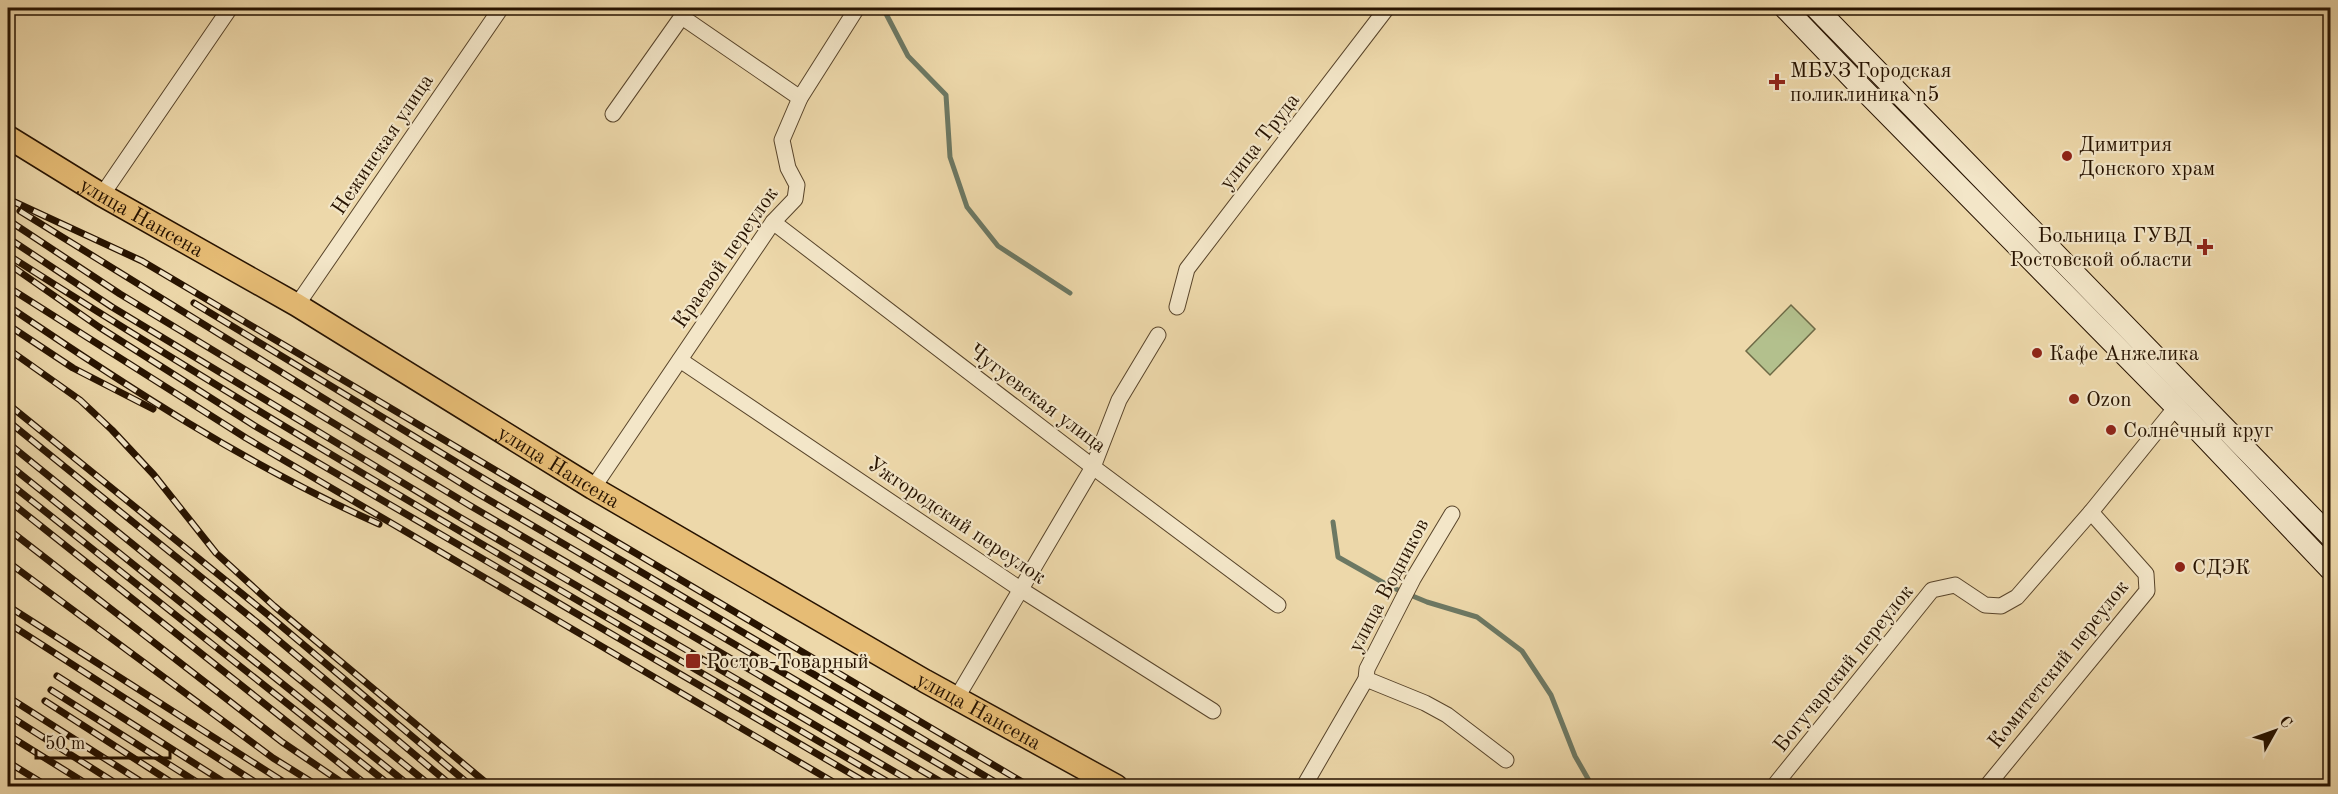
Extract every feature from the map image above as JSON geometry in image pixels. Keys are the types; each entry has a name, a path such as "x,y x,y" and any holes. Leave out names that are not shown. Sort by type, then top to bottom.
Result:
{"main road":[{"path":"1785,8 2176,407 2331,570"},
{"path":"1816,8 2331,536"},
{"name":"улица Нансена","path":"8,137 102,195 297,304 593,488 956,699 1116,786"}],"street":[{"path":"102,195 230,8"},
{"name":"Нежинская улица","path":"297,304 501,8"},
{"name":"Краевой переулок","path":"593,488 773,222 795,199 797,185 788,168 782,140 800,98 857,8"},
{"name":"улица Труда","path":"1177,307 1187,269 1387,8"},
{"path":"613,114 685,12 800,98"},
{"name":"Чугуевская улица","path":"773,222 1093,467 1278,605"},
{"path":"956,699 1093,467 1119,400 1158,335"},
{"name":"Ужгородский переулок","path":"680,360 1020,589 1213,711"},
{"name":"Богучарский переулок","path":"1774,786 1932,590 1954,585 1985,605 2001,606 2017,597 2091,512 2176,407"},
{"name":"Комитетский переулок","path":"1987,786 2147,591 2146,574 2091,512"},
{"name":"улица Водников","path":"1304,786 1366,679 1367,669 1400,604 1452,513"},
{"name":"улица Водников","path":"1366,679 1425,703 1447,715 1506,760"}],"green space":[{"path":"1791,305 1815,329 1770,375 1746,351"}],"waterway":[{"path":"883,8 908,56 946,95 950,157 967,207 998,246 1070,293"},
{"path":"1333,522 1338,557 1391,587 1427,602 1477,617 1522,651 1551,695 1575,756 1591,784"}],"railway":[{"path":"8,199 142,261 1029,786"},
{"path":"20,211 477,493 976,786"},
{"path":"8,220 120,294 469,505 948,786"},
{"path":"8,238 112,307 461,518 919,786"},
{"path":"8,255 227,392 895,786"},
{"path":"10,265 99,327 255,426 872,786"},
{"path":"8,287 246,438 840,786"},
{"path":"194,303 486,480 1002,786"},
{"path":"8,306 97,366 235,451 282,477 379,524"},
{"path":"8,325 73,368 153,409"},
{"path":"8,349 80,400 112,430 154,475 216,553 274,606 490,786"},
{"path":"8,404 267,614 471,786"},
{"path":"8,421 259,624 452,786"},
{"path":"8,443 431,786"},
{"path":"8,464 410,786"},
{"path":"8,482 391,786"},
{"path":"8,500 368,786"},
{"path":"8,529 282,742 347,786"},
{"path":"8,562 273,758 318,786"},
{"path":"8,606 290,786"},
{"path":"8,623 261,786"},
{"path":"57,676 230,786"},
{"path":"51,690 203,786"},
{"path":"8,697 148,786"},
{"path":"45,701 177,786"},
{"path":"8,715 120,786"},
{"path":"8,735 90,786"},
{"path":"8,762 47,786"},
{"path":"8,779 20,786"}],"place":[{"name":"МБУЗ Городская поликлиника n5","path":"1777,82"},
{"name":"Димитрия Донского храм","path":"2067,156"},
{"name":"Больница ГУВД Ростовской области","path":"2205,247"},
{"name":"Кафе Анжелика","path":"2037,353"},
{"name":"Ozon","path":"2074,399"},
{"name":"Солнечный круг","path":"2111,430"},
{"name":"СДЭК","path":"2180,567"},
{"name":"Ростов-Товарный","path":"693,661"}]}
